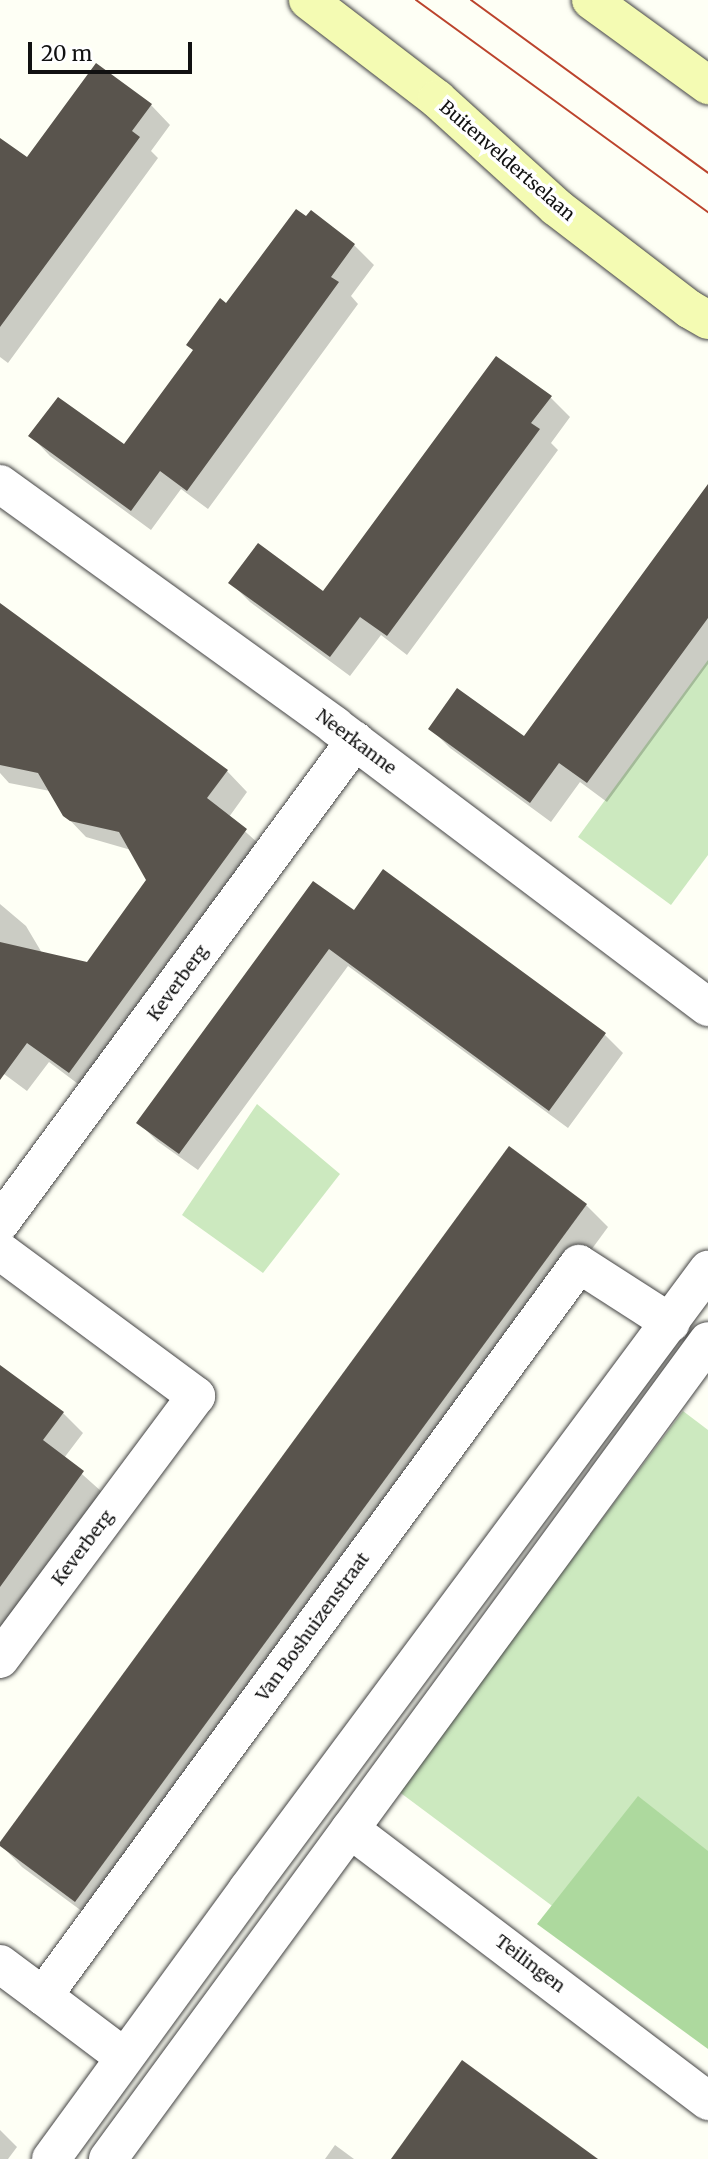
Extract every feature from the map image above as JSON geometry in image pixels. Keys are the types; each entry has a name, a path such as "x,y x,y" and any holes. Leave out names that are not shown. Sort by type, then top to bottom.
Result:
{"main road":[{"name":"Buitenveldertselaan","path":"308,0 437,99 556,207 689,309 708,320"},
{"path":"591,0 708,85"}],"street":[{"name":"Neerkanne","path":"0,484 355,741 708,1007"},
{"name":"Keverberg","path":"0,1223 355,741"},
{"name":"Keverberg","path":"0,1251 196,1395 0,1659"},
{"name":"Van Boshuizenstraat","path":"43,1996 579,1264 706,1347 108,2159"},
{"path":"51,2159 312,1802 708,1270"},
{"path":"312,1802 350,1829"},
{"name":"Teilingen","path":"350,1829 708,2101"},
{"path":"0,1964 163,2084"}],"green space":[{"path":"708,660 708,855 671,905 578,837"},
{"path":"257,1104 340,1174 263,1273 182,1215"},
{"path":"683,1411 708,1430 708,2022 398,1791"},
{"path":"638,1796 708,1851 708,2049 537,1924"}],"building":[{"path":"96,63 152,104 132,131 140,137 0,327 0,138 27,157"},
{"path":"296,209 306,216 311,210 355,244 331,277 339,282 187,491 160,471 131,511 28,436 58,397 124,444 193,350 186,345 220,298 226,303"},
{"path":"496,356 552,396 531,423 540,429 387,636 360,617 330,657 228,583 258,543 323,591"},
{"path":"708,484 708,618 587,783 559,763 530,803 428,729 457,688 524,736"},
{"path":"0,603 228,770 207,798 247,829 69,1073 27,1043 0,1080 0,942 87,962 146,880 119,832 70,821 63,816 38,773 0,765"},
{"path":"383,869 606,1033 549,1111 329,949 179,1154 136,1123 313,881 354,910"},
{"path":"509,1146 587,1204 75,1902 0,1846 0,1842"},
{"path":"0,1365 64,1412 43,1440 84,1471 0,1587"},
{"path":"462,2060 598,2159 391,2159"}],"tram line":[{"path":"416,0 708,212"},
{"path":"471,0 708,173"}]}
